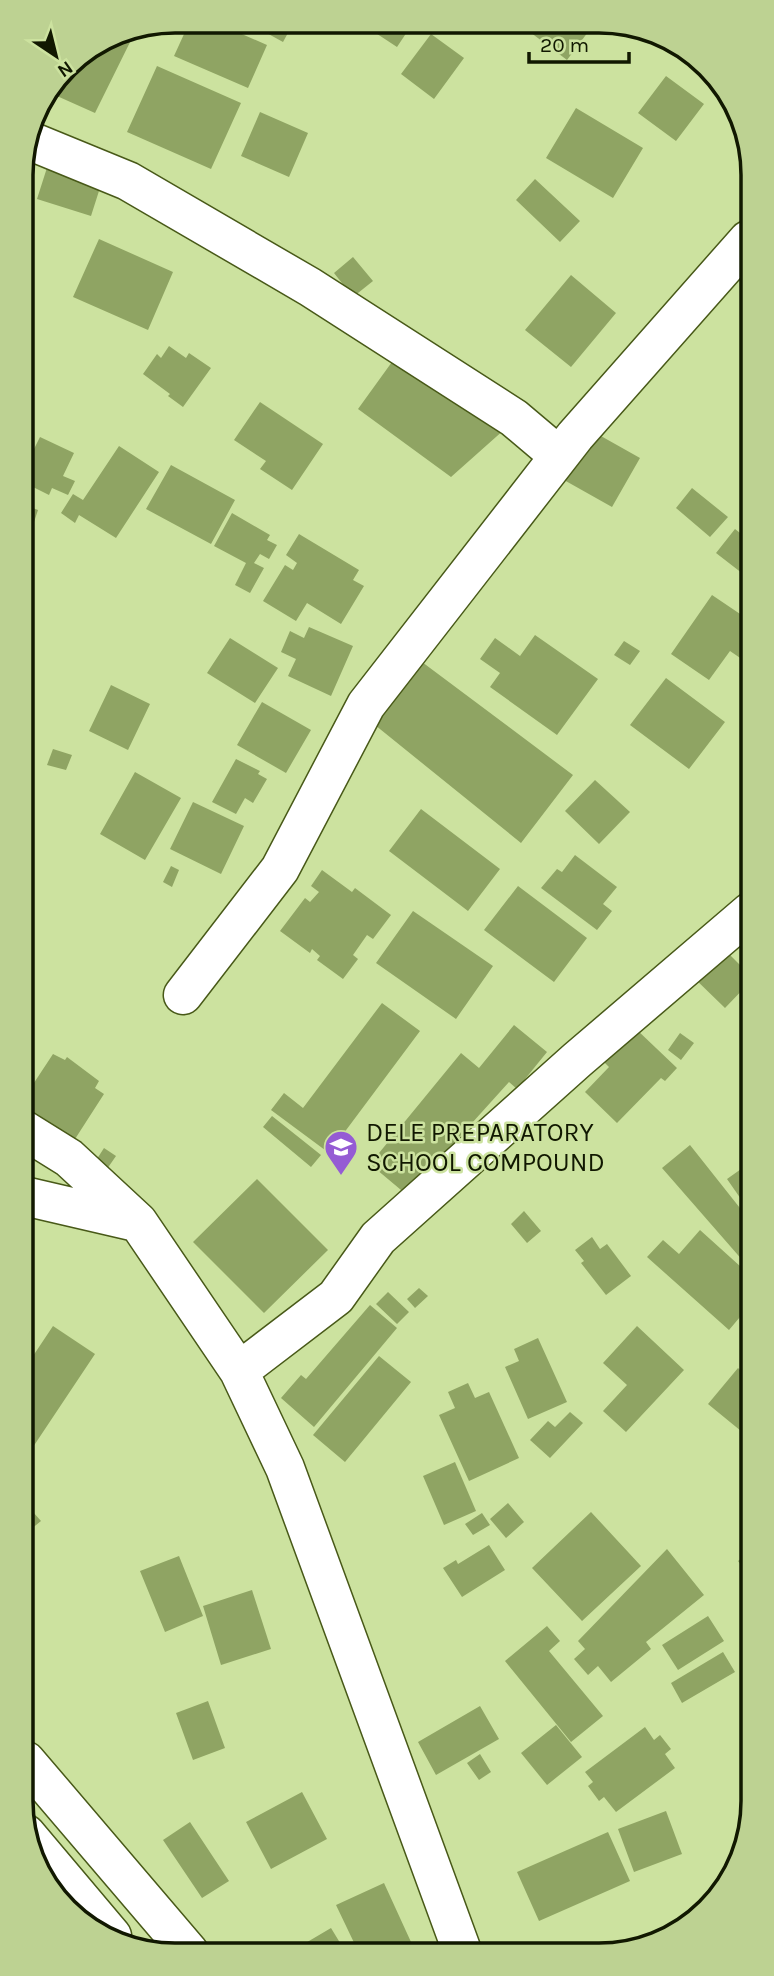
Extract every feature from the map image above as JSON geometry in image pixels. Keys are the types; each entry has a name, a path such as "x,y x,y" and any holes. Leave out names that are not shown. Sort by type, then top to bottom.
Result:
{"main road":[{"path":"37,144 128,181 310,287 514,418 559,456"},
{"path":"183,995 280,869 366,705 559,456 741,248"},
{"path":"239,1371 336,1297 378,1238 577,1060 741,933"},
{"path":"33,1136 69,1158 138,1222 239,1371 285,1468 459,1943"},
{"path":"33,1198 138,1222"},
{"path":"33,1769 181,1943"},
{"path":"44,1856 99,1921"}],"building":[{"path":"406,33 397,47 376,34"},
{"path":"531,33 587,33 567,60"},
{"path":"184,34 241,34 267,45 248,88 174,56"},
{"path":"268,34 288,34 283,42"},
{"path":"431,34 464,58 434,99 401,74"},
{"path":"131,41 95,113 57,96 61,91 91,91 91,61"},
{"path":"157,66 241,103 211,169 127,132"},
{"path":"666,76 704,104 676,141 638,113"},
{"path":"576,108 643,148 613,198 546,158"},
{"path":"260,112 308,133 289,177 241,156"},
{"path":"52,152 106,169 91,216 37,199"},
{"path":"535,179 580,221 560,242 516,200"},
{"path":"99,239 173,272 148,330 73,297"},
{"path":"353,257 373,281 353,297 334,273"},
{"path":"571,275 616,313 571,367 525,330"},
{"path":"410,337 523,413 451,477 358,409"},
{"path":"169,346 186,358 189,353 211,368 183,407 143,374 157,354 161,358"},
{"path":"260,402 323,444 292,490 260,469 266,461 234,440"},
{"path":"592,431 640,458 612,507 564,480"},
{"path":"40,437 74,453 63,476 75,481 68,495 52,488 49,495 34,487 34,449"},
{"path":"119,446 159,472 116,538 79,515 75,523 61,513 73,494 83,500"},
{"path":"171,465 235,500 211,544 146,509"},
{"path":"692,488 728,517 710,537 676,508"},
{"path":"232,513 270,535 267,540 277,545 269,559 260,554 254,563 264,568 250,593 235,585 246,563 214,546"},
{"path":"735,529 741,534 741,572 716,553"},
{"path":"299,534 359,570 353,580 364,586 341,624 307,603 296,621 263,601 285,565 293,570 297,563 286,555"},
{"path":"712,595 741,614 741,658 730,651 709,680 671,654"},
{"path":"309,627 353,646 331,696 288,676 296,659 281,652 290,631 304,638"},
{"path":"535,635 598,679 557,735 490,687 500,673 480,659 495,638 520,656"},
{"path":"230,638 278,668 255,703 207,673"},
{"path":"624,641 640,651 630,665 614,655"},
{"path":"422,662 573,775 521,843 375,725"},
{"path":"666,678 725,722 689,769 630,725"},
{"path":"111,685 150,704 128,750 89,731"},
{"path":"262,702 311,730 286,773 237,745"},
{"path":"53,749 72,755 66,770 47,765"},
{"path":"236,759 260,771 258,774 267,779 253,803 245,798 236,814 212,802"},
{"path":"135,772 181,798 145,860 100,834"},
{"path":"595,780 630,812 599,844 565,811"},
{"path":"193,802 244,826 221,874 170,849"},
{"path":"421,809 500,869 468,911 389,851"},
{"path":"575,855 617,887 603,904 612,911 597,930 541,888 557,869 562,872"},
{"path":"171,866 179,870 172,887 163,882"},
{"path":"322,870 352,892 355,888 391,915 373,939 367,935 353,955 358,959 343,979 317,960 320,956 312,949 310,953 280,931 305,898 310,902 319,892 311,886"},
{"path":"518,886 587,938 554,982 484,930"},
{"path":"413,911 493,966 456,1019 376,963"},
{"path":"719,944 741,966 741,992 725,1008 690,974"},
{"name":"DELE PREPARATORY SCHOOL COMPOUND","path":"382,1003 420,1031 329,1153 271,1110 284,1093 303,1108"},
{"name":"DELE PREPARATORY SCHOOL COMPOUND","path":"514,1025 547,1052 517,1089 509,1082 407,1195 370,1164 461,1053 479,1068"},
{"path":"635,1028 677,1068 665,1081 661,1078 617,1123 585,1092 609,1067 603,1061"},
{"path":"680,1033 694,1043 681,1060 668,1050"},
{"path":"53,1054 65,1060 67,1057 99,1081 95,1088 104,1094 57,1167 33,1148 33,1084"},
{"path":"272,1116 321,1155 311,1167 263,1127"},
{"path":"690,1145 740,1209 740,1258 662,1168"},
{"path":"104,1148 116,1156 107,1169 95,1162"},
{"path":"740,1170 740,1198 727,1179"},
{"path":"257,1179 328,1250 264,1313 193,1242"},
{"path":"524,1211 541,1231 527,1243 511,1224"},
{"path":"700,1230 740,1266 740,1317 729,1330 647,1257 663,1240 679,1254"},
{"path":"592,1237 600,1249 607,1244 631,1276 606,1295 581,1263 584,1261 575,1250"},
{"path":"419,1288 428,1296 415,1308 407,1299"},
{"path":"388,1292 409,1312 397,1324 376,1304"},
{"path":"370,1305 397,1328 314,1427 281,1398 301,1375 306,1379"},
{"path":"53,1326 95,1354 33,1447 33,1356"},
{"path":"637,1326 684,1370 626,1432 603,1411 627,1385 603,1363"},
{"path":"538,1338 567,1402 528,1419 505,1367 519,1361 514,1349"},
{"path":"379,1356 411,1382 345,1462 313,1435"},
{"path":"738,1368 740,1370 740,1430 708,1404"},
{"path":"468,1383 475,1398 489,1392 519,1458 469,1481 439,1415 455,1408 448,1392"},
{"path":"570,1412 583,1423 550,1458 530,1440 548,1421 555,1427"},
{"path":"455,1462 476,1511 444,1525 423,1476"},
{"path":"508,1503 524,1522 506,1538 490,1519"},
{"path":"33,1512 41,1521 33,1527"},
{"path":"591,1512 641,1566 582,1621 532,1568"},
{"path":"482,1513 490,1525 473,1535 465,1524"},
{"path":"489,1545 505,1570 462,1597 443,1568 456,1560 458,1564"},
{"path":"667,1549 704,1595 646,1642 651,1649 611,1682 598,1666 588,1675 574,1659 585,1649 578,1641"},
{"path":"179,1556 203,1616 165,1632 140,1571"},
{"path":"252,1590 271,1649 221,1665 203,1606"},
{"path":"708,1616 724,1641 678,1670 662,1645"},
{"path":"547,1626 560,1641 549,1651 603,1716 571,1742 505,1661"},
{"path":"723,1652 735,1672 682,1703 671,1683"},
{"path":"208,1701 225,1748 193,1760 176,1713"},
{"path":"480,1706 499,1739 436,1775 418,1742"},
{"path":"556,1725 582,1757 547,1785 521,1753"},
{"path":"645,1727 654,1740 660,1735 671,1749 665,1754 675,1768 616,1812 604,1797 599,1801 588,1786 593,1782 585,1772"},
{"path":"480,1754 491,1772 479,1780 467,1763"},
{"path":"302,1792 327,1839 271,1869 246,1822"},
{"path":"666,1811 682,1854 634,1872 618,1829"},
{"path":"190,1822 229,1881 202,1898 163,1840"},
{"path":"608,1832 630,1881 539,1921 517,1872"},
{"path":"384,1883 411,1942 354,1943 336,1905"},
{"path":"331,1928 340,1943 306,1943"}],"place":[{"name":"DELE PREPARATORY SCHOOL COMPOUND","path":"341,1177"}]}
